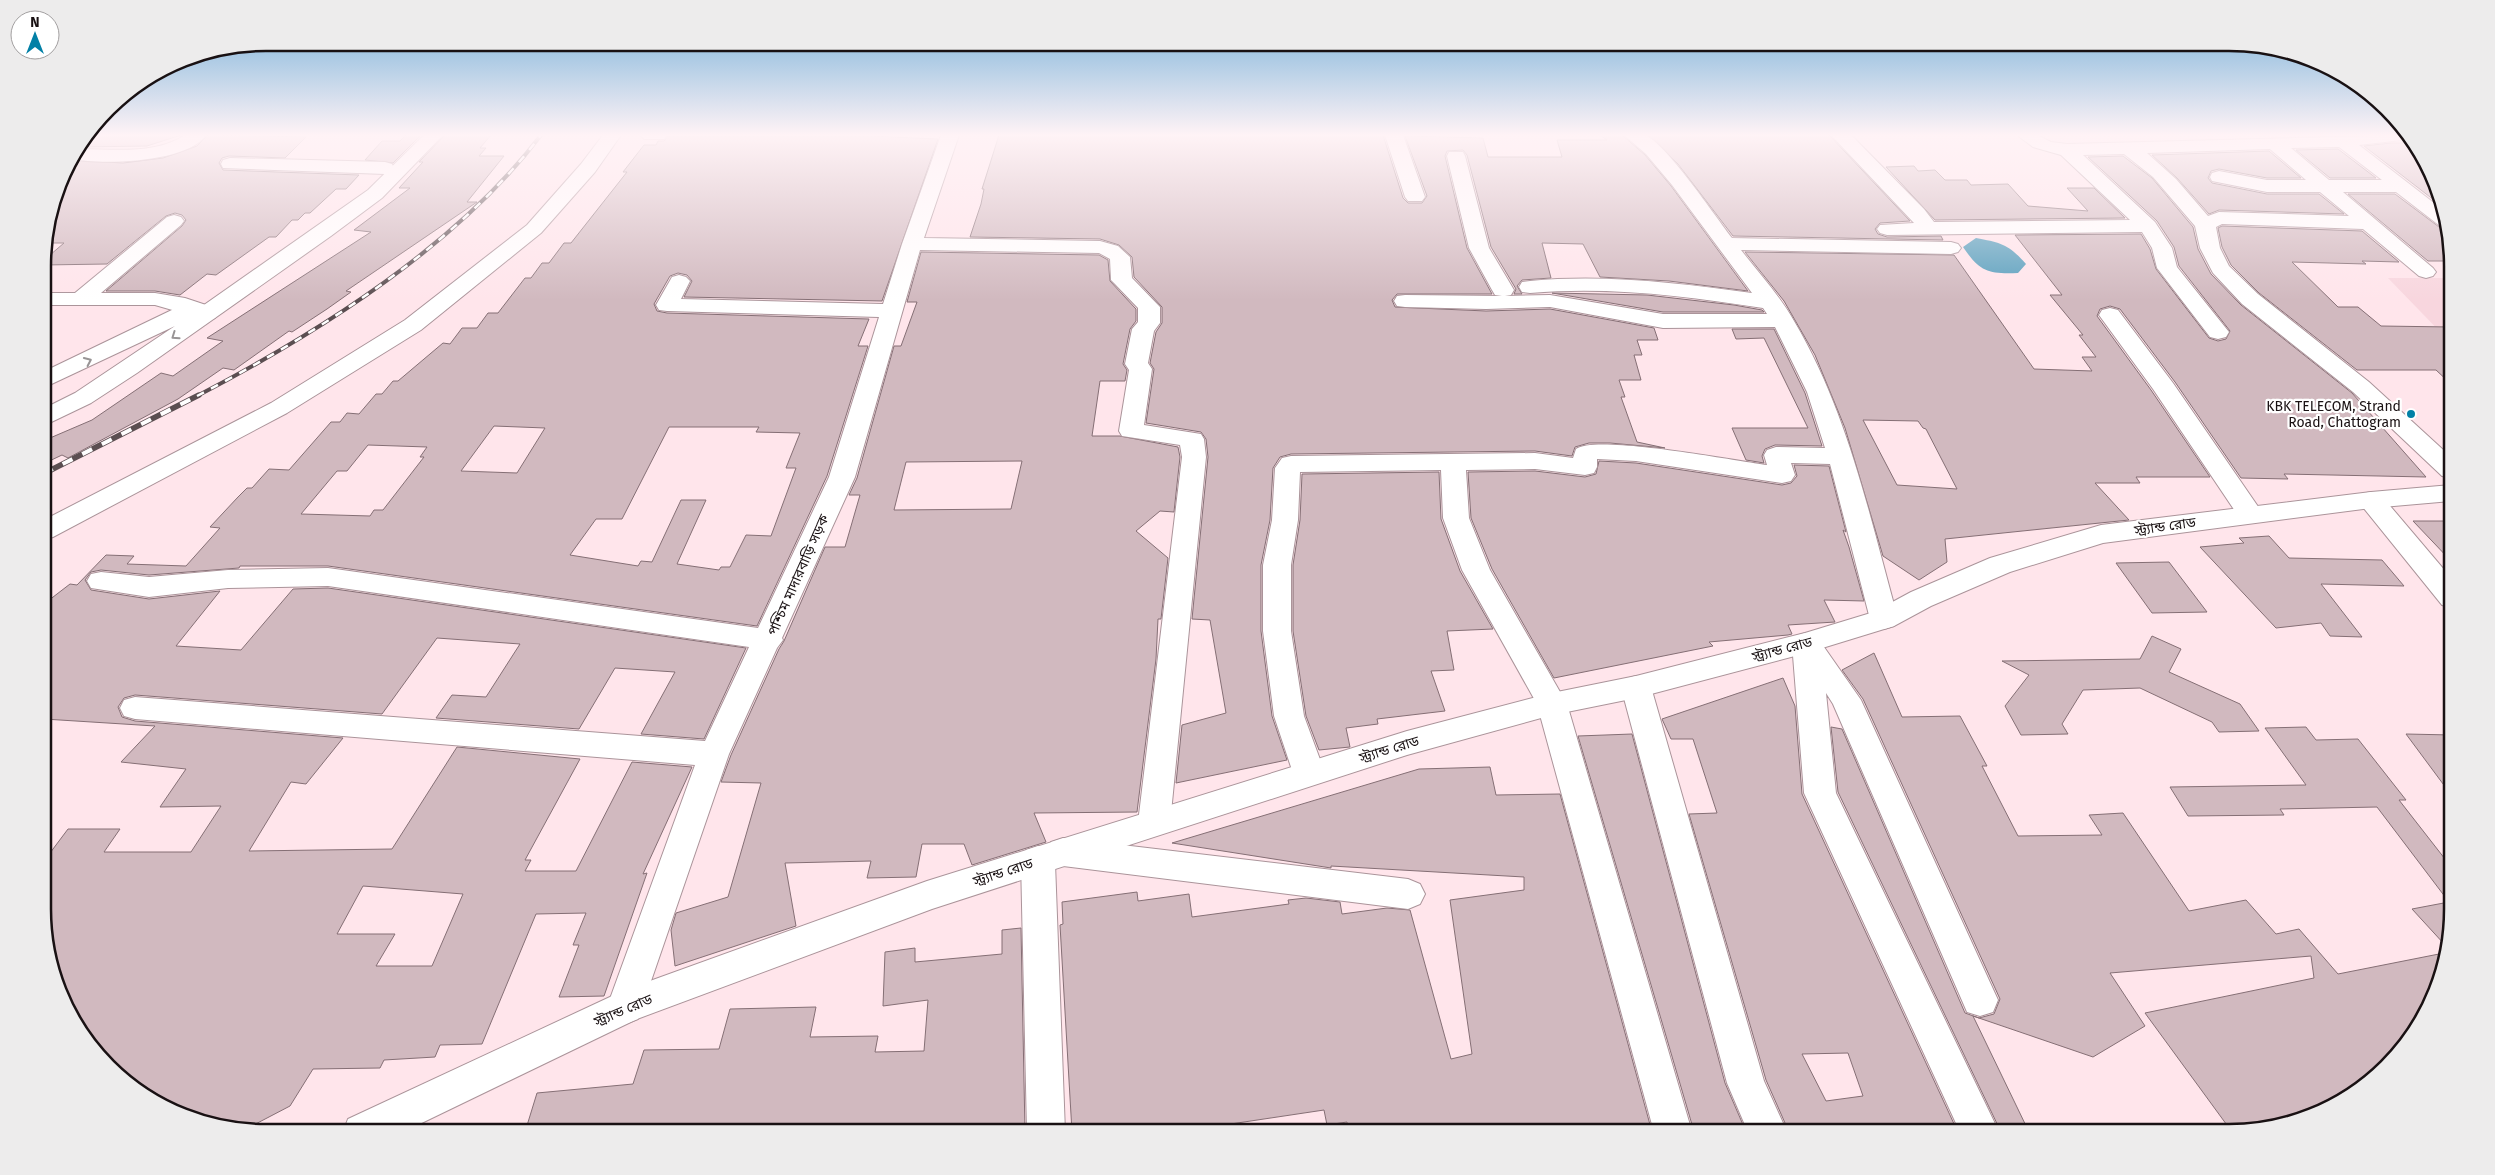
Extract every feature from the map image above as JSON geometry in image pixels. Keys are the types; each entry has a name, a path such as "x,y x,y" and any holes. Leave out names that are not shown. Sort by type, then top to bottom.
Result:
{"street":[{"path":"51,415 83,398 129,368 201,311 362,190"},
{"path":"51,377 201,311 375,194 378,190"},
{"path":"51,527 278,408 412,325 534,229 569,190"},
{"name":"পশ্চিম মাদারবাড়ি সড়ক","path":"625,1007 714,754 842,477 912,244 931,190"},
{"path":"1413,190 1415,197"},
{"path":"1464,190 1479,248 1504,296"},
{"path":"1686,190 1776,311 1819,392 1840,456 1884,619"},
{"path":"1894,190 1918,212 1927,227"},
{"path":"2109,190 2148,226 2162,248 2167,268 2218,332"},
{"path":"2177,190 2212,221 2369,223"},
{"path":"2216,190 2210,248 2220,268 2250,299 2361,387 2444,464"},
{"path":"2329,190 2426,272"},
{"path":"2405,190 2437,215"},
{"path":"82,298 174,221"},
{"path":"1900,247 1887,229 1927,227 2148,226"},
{"path":"912,244 1100,247 1111,250 1120,256 1122,280 1149,307 1149,323 1142,329 1136,364 1141,369 1131,431 1192,439 1194,457 1154,822"},
{"path":"1728,244 1950,248"},
{"path":"679,281 667,305 892,311"},
{"path":"1405,301 1504,296 1572,283 1611,284 1776,311"},
{"path":"1504,296 1550,301 1664,321 1776,311"},
{"path":"51,298 156,299 201,311"},
{"path":"2110,315 2142,354 2188,427 2250,514"},
{"path":"1309,773 1290,716 1277,631 1277,565 1290,464 1299,462 1535,461 1586,467 1585,452 1636,453 1782,475 1776,455 1840,456"},
{"path":"1452,462 1456,518 1476,570 1552,704 1671,1124"},
{"name":"স্ট্র্যান্ড রোড","path":"379,1124 625,1007 927,896 1154,822 1407,743 1552,704 1636,687 1806,643 1884,619 1921,599 2000,565 2101,534 2250,514 2444,494"},
{"path":"2371,500 2444,588"},
{"path":"101,582 149,587 228,579 328,577 768,640"},
{"path":"1806,643 1846,700 1980,1000"},
{"path":"1806,643 1820,793 1976,1124"},
{"path":"1636,687 1746,1083 1764,1124"},
{"path":"135,708 714,754"},
{"path":"1046,1124 1051,856 1408,894"}],"shaded area":[{"path":"2388,278 2444,278 2444,336"}],"water":[{"path":"1976,238 2004,245 2026,264 2018,273 1999,273 1986,270 1975,262 1963,247"}],"building":[{"path":"66,190 335,190 310,213 305,213 298,220 292,220 276,237 269,237 216,275 207,274 180,295 155,291 106,291 182,226 186,220 182,215 175,213 166,216 107,264 51,265 52,253 64,243 53,243 55,224"},
{"path":"408,190 477,190 467,202 477,202 346,291 351,292 327,309 292,332 289,331 234,370 223,368 178,399 68,458 62,455 51,460 51,438 92,420 161,373 173,376 223,341 207,338 371,232 354,230"},
{"path":"613,190 920,190 882,301 684,297 692,281 687,275 678,273 670,276 654,304 657,311 667,313 869,319 858,346 868,346 827,476 757,626 328,566 240,566 239,568 149,575 101,570 91,572 85,580 91,590 149,599 220,591 176,646 241,650 293,589 328,588 746,648 704,739 641,734 675,672 615,668 579,729 436,718 452,695 486,697 520,644 437,638 382,714 135,695 124,698 118,707 122,717 135,721 343,738 306,784 291,782 249,851 392,849 457,747 580,759 525,860 531,860 525,871 576,871 632,762 692,767 643,874 647,873 604,996 559,997 579,945 573,945 586,913 536,914 482,1044 440,1045 435,1057 384,1060 380,1068 313,1069 290,1106 257,1123 224,1120 171,1102 147,1088 124,1071 104,1051 87,1028 73,1004 55,951 51,909 51,852 68,829 120,829 104,852 191,852 221,806 160,807 186,769 121,762 155,726 51,719 51,599 70,584 77,585 106,555 134,556 127,564 186,566 220,528 210,527 247,488 252,488 269,469 289,470 331,422 340,422 347,413 359,414 376,394 382,394 393,381 398,381 443,343 450,344 462,328 477,328 488,313 498,313 525,278 531,278 542,263 549,263 564,243 571,243","holes":["494,426 545,428 517,473 461,471","669,427 759,427 756,432 800,433 786,468 796,468 771,536 746,535 730,567 721,567 719,570 677,564 706,500 681,500 652,562 641,561 638,566 570,555 596,519 622,519","368,445 427,447 420,457 424,457 383,510 374,510 370,516 301,514 337,471 347,471","363,886 463,894 432,966 376,966 395,934 337,934"]},
{"path":"984,190 1400,190 1403,198 1408,203 1422,203 1427,196 1425,190 1453,190 1467,248 1492,294 1397,294 1392,300 1395,307 1486,311 1550,309 1654,328 1658,340 1637,340 1642,355 1634,355 1641,380 1619,380 1625,397 1621,397 1637,442 1665,448 1589,443 1575,447 1572,456 1535,451 1291,454 1280,457 1273,468 1270,520 1261,565 1261,631 1272,716 1287,760 1176,783 1182,725 1226,713 1210,620 1192,619 1208,457 1206,439 1201,432 1146,423 1154,369 1150,363 1156,332 1162,323 1162,307 1134,277 1132,257 1119,245 1100,239 970,237"},
{"path":"1476,190 1674,190 1748,291 1669,281 1600,277 1583,244 1542,243 1551,278 1522,280 1517,286 1522,294 1514,294 1516,289 1491,247"},
{"path":"1698,190 1881,190 1910,221 1880,223 1875,229 1878,234 1887,237 1941,236 1943,240 1733,236"},
{"path":"1907,190 2013,190 2028,206 2088,211 2069,190 2096,190 2125,218 1935,220"},
{"path":"2123,190 2162,190 2193,227 2198,249 2211,274 2241,305 2352,393 2426,477 2284,474 2288,479 2241,478 2175,382 2120,309 2110,306 2100,309 2097,316 2151,390 2210,477 2136,477 2140,483 2095,483 2129,520 1945,539 1947,562 1919,580 1883,556 1845,428 1815,355 1784,301 1745,252 1954,255 2034,369 2092,371 2082,357 2096,357 2079,335 2083,335 2050,295 2062,295 2015,235 2141,234 2150,249 2156,269 2209,338 2218,341 2226,339 2230,331 2179,266 2174,247 2157,221","holes":["1863,420 1918,421 1926,429 1957,489 1897,485"]},
{"path":"2188,190 2246,190 2267,194 2319,194 2344,214 2219,210 2209,214"},
{"path":"2421,190 2429,190 2433,199"},
{"path":"2348,194 2395,194 2440,227 2444,261 2428,261"},
{"path":"2222,226 2362,231 2399,262 2362,261 2366,264 2292,262 2338,307 2358,307 2381,326 2444,327 2444,377 2436,370 2357,370 2259,293 2231,265 2222,247 2218,228"},
{"path":"921,252 1099,255 1108,260 1110,281 1136,309 1136,321 1130,329 1123,364 1127,370 1125,381 1100,381 1092,436 1120,436 1178,447 1180,457 1174,512 1160,511 1136,531 1168,558 1161,619 1158,619 1156,659 1137,812 1034,813 1046,842 972,865 964,844 922,844 916,877 867,878 871,861 785,863 796,926 675,966 671,930 676,913 728,897 761,783 721,782 731,755 825,547 845,547 860,495 849,495 857,478 894,346 901,346 917,302 907,302","holes":["1022,461 1011,509 894,510 906,462"]},
{"path":"1552,293 1647,295 1734,305 1764,312 1663,312"},
{"path":"1732,329 1774,329 1805,393 1822,446 1775,445 1765,449 1762,456 1764,463 1746,460 1732,428 1808,428 1764,338 1736,339"},
{"path":"1599,461 1636,463 1782,485 1791,483 1797,476 1794,465 1829,466 1846,532 1843,530 1864,601 1824,600 1835,622 1788,625 1792,634 1788,635 1709,642 1713,646 1554,678 1492,569 1471,518 1468,472 1535,471 1585,477 1596,474"},
{"path":"1439,472 1441,519 1460,571 1493,629 1447,631 1454,670 1431,671 1445,711 1377,719 1378,724 1346,728 1350,747 1319,750 1306,716 1293,631 1293,565 1300,520 1302,474"},
{"path":"2413,521 2444,521 2444,554"},
{"path":"2269,536 2289,558 2382,560 2404,586 2321,584 2362,637 2330,636 2321,623 2276,628 2200,547 2244,543 2239,538"},
{"path":"2169,562 2207,612 2152,613 2116,563"},
{"path":"2152,636 2181,649 2169,672 2240,704 2259,731 2219,732 2212,722 2140,688 2083,690 2062,724 2068,734 2021,735 2005,706 2029,675 2002,661 2140,659"},
{"path":"1874,653 1902,717 1960,716 1987,766 1982,766 2018,836 2102,835 2089,815 2123,813 2189,911 2246,900 2276,934 2299,929 2338,974 2439,954 2422,1004 2408,1028 2391,1051 2371,1071 2348,1088 2324,1102 2271,1120 2226,1124 2145,1013 2314,978 2311,956 2110,973 2145,1026 2093,1057 1973,1016 2025,1124 1997,1124 1838,792 1831,727 1842,729 1965,1013 1979,1018 1994,1014 2000,999 1863,699 1842,670"},
{"path":"1783,678 1795,706 1802,794 1954,1124 1785,1124 1766,1080 1689,814 1717,813 1693,739 1671,739 1662,719","holes":["1848,1053 1863,1096 1826,1101 1802,1054"]},
{"path":"2306,727 2316,740 2358,739 2406,800 2399,800 2444,858 2444,895 2377,807 2280,809 2284,815 2188,816 2170,787 2306,785 2265,728"},
{"path":"1632,734 1725,1083 1743,1124 1692,1124 1578,736"},
{"path":"2406,734 2444,735 2444,785"},
{"path":"1490,767 1496,795 1560,794 1650,1124 1347,1124 1347,1122 1327,1124 1324,1110 1231,1124 1072,1124 1060,925 1063,924 1062,902 1137,892 1138,901 1189,894 1192,917 1289,904 1288,900 1306,898 1340,902 1342,914 1387,908 1410,910 1451,1059 1472,1054 1450,900 1524,890 1524,877 1331,866 1331,868 1172,843 1419,769"},
{"path":"2444,903 2441,941 2412,909"},
{"path":"1021,928 1025,1124 527,1124 537,1093 633,1084 644,1050 719,1049 730,1009 816,1007 810,1037 878,1036 875,1052 924,1051 928,1000 883,1006 885,952 915,948 915,962 1002,954 1002,930"}],"railway":[{"path":"197,396 290,344 337,315 383,283 428,249 492,190"},
{"path":"51,470 199,395"}],"place":[{"name":"KBK TELECOM, Strand Road, Chattogram","path":"2411,414"}]}
